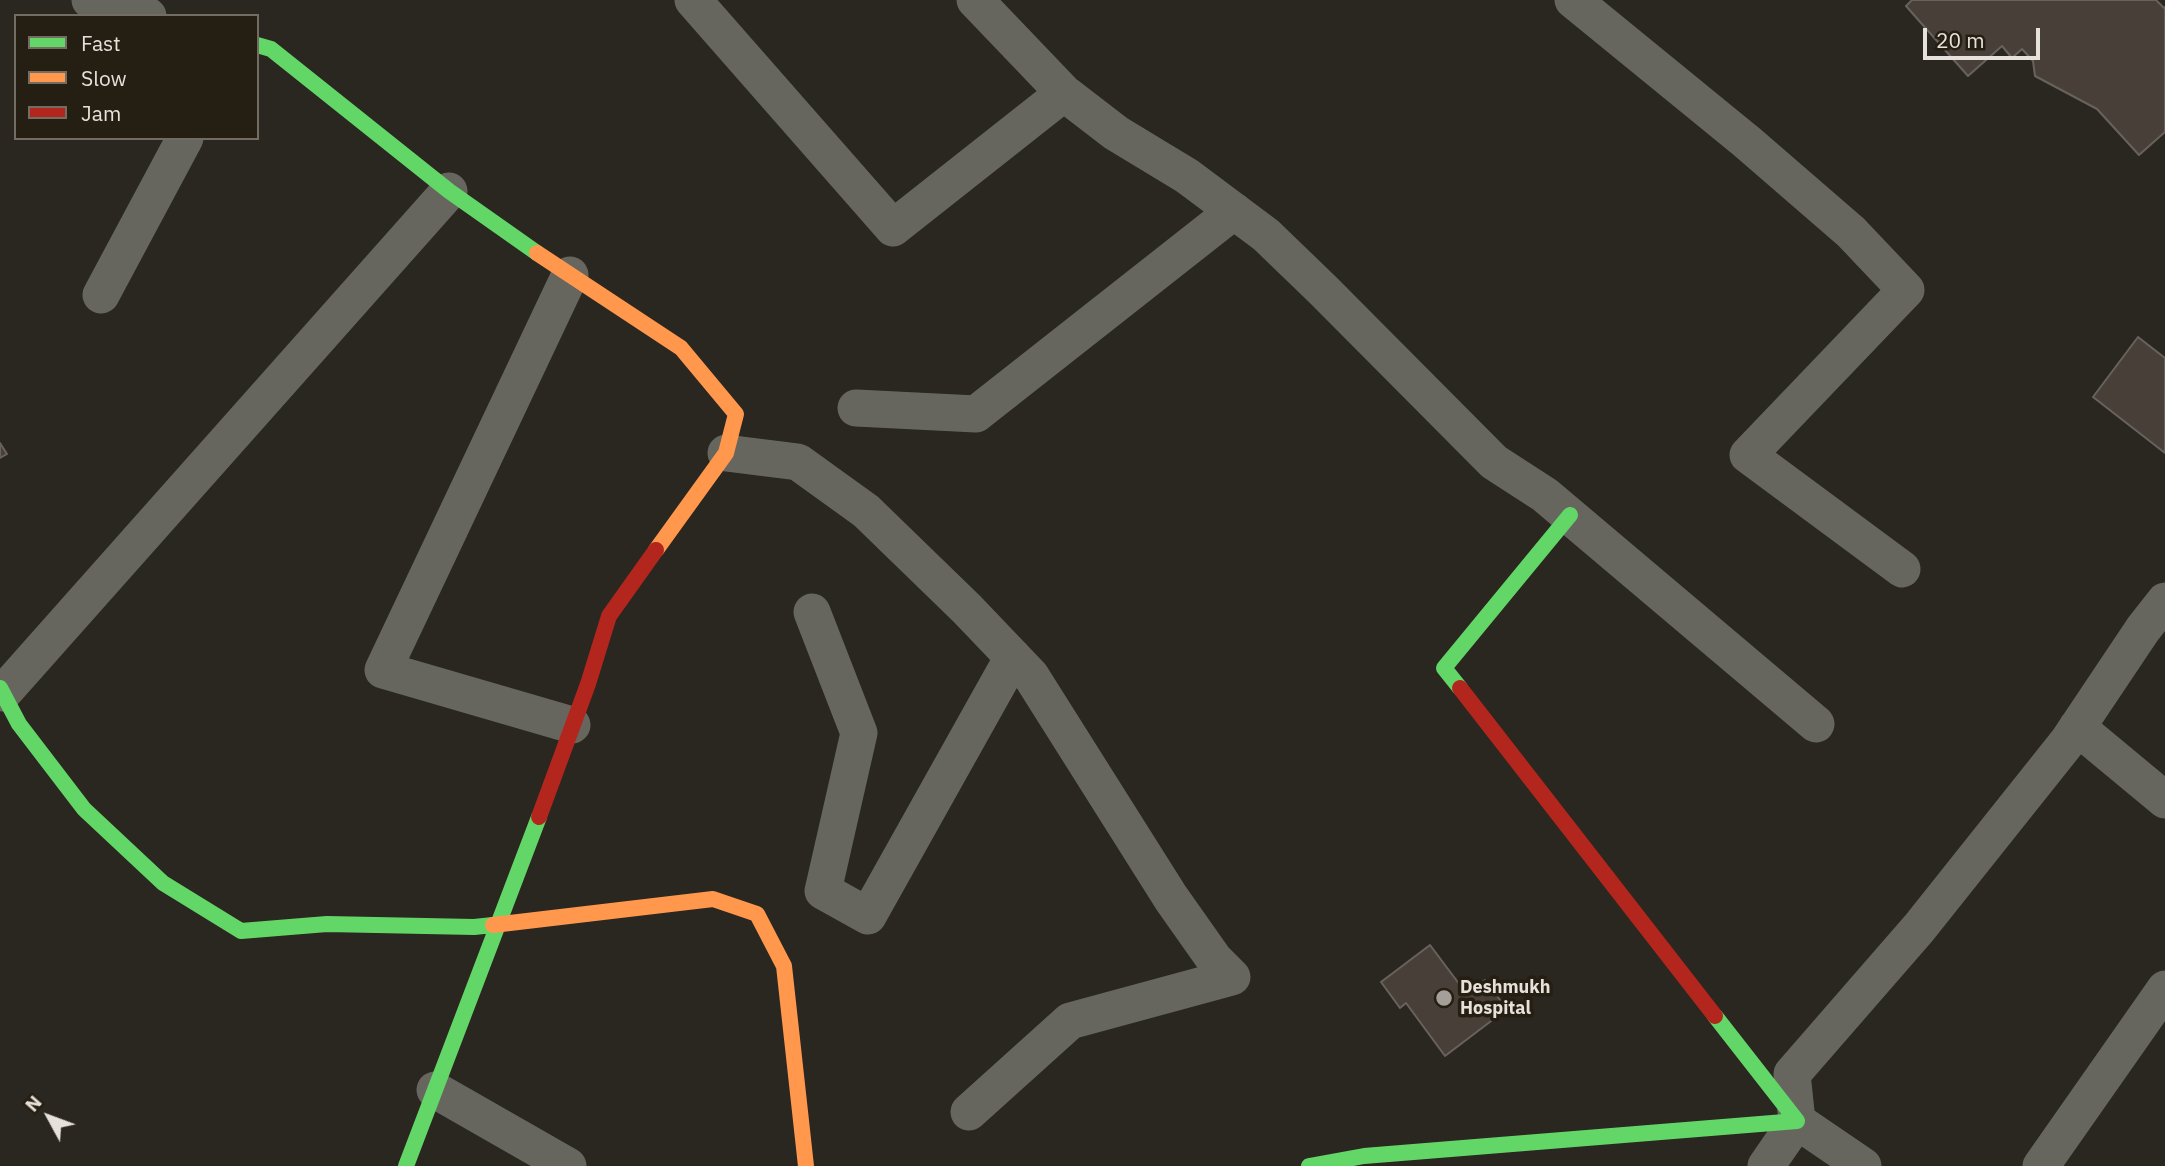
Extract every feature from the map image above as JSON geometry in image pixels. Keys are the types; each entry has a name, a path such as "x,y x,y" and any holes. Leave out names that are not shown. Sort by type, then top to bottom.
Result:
{"street":[{"path":"90,0 141,14"},
{"path":"693,0 893,228 1064,93"},
{"path":"975,0 1064,93 1115,133 1187,176 1266,235 1494,462 1545,495 1570,515 1816,724"},
{"path":"1573,0 1820,205 1851,232 1906,290 1748,455 1902,569"},
{"path":"259,46 271,49 449,191 681,348 736,414 726,453 609,615 499,924 406,1166"},
{"path":"101,295 184,140"},
{"path":"449,191 1,691 19,724 84,809 163,883 241,931 327,924 474,927 713,899 757,914 784,966 806,1166"},
{"path":"856,408 976,415 1234,211"},
{"path":"570,275 383,670 572,725"},
{"path":"726,453 798,462 866,511 967,609 1031,676 1171,898 1214,959 1232,977 1070,1021 969,1112"},
{"path":"1570,515 1444,668 1797,1121 1863,1166"},
{"path":"1766,1166 1797,1121 1792,1074 1919,928 2077,727 2165,601"},
{"path":"812,612 859,733 823,891 868,916 1013,657"},
{"path":"2077,727 2165,800"},
{"path":"2041,1166 2165,989"},
{"path":"435,1090 568,1166"},
{"path":"1309,1166 1797,1121"}],"building":[{"path":"1912,0 2156,0 2165,7 2165,132 2139,155 2097,109 2035,76 2033,61 2022,49 2012,58 2002,46 1968,76 1906,6"},
{"path":"2138,337 2165,358 2165,453 2093,397"},
{"path":"0,443 7,454 0,458"},
{"path":"1430,945 1466,993 1485,980 1507,1009 1445,1056 1406,1003 1400,1008 1381,982"}],"traffic: fast":[{"path":"259,46 271,49 449,191 537,253"},
{"path":"1460,688 1444,668 1570,515"},
{"path":"0,688 19,724 84,809 163,883 241,931 327,924 474,927 493,925"},
{"path":"406,1166 539,817"},
{"path":"1309,1166 1364,1156 1797,1121 1715,1016"}],"traffic: slow":[{"path":"537,253 681,348 736,414 726,453 656,550"},
{"path":"493,925 713,899 757,914 784,966 806,1166"}],"traffic: jam":[{"path":"539,817 588,684 609,616 656,550"},
{"path":"1460,688 1715,1016"}],"place":[{"name":"Deshmukh Hospital","path":"1444,998"}]}
